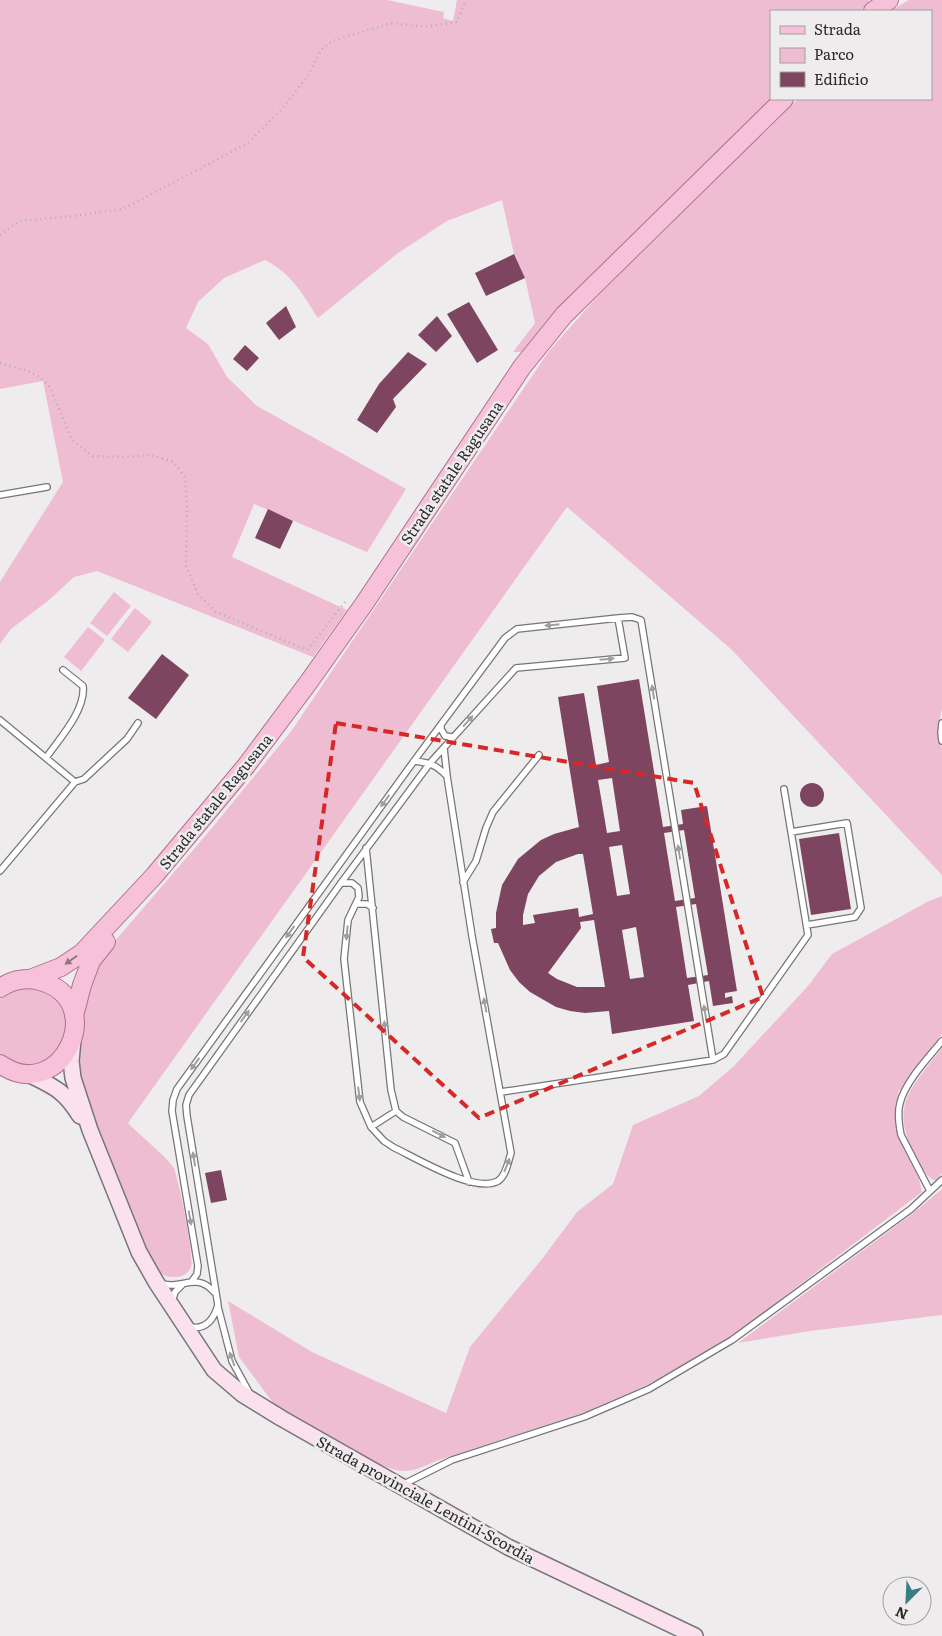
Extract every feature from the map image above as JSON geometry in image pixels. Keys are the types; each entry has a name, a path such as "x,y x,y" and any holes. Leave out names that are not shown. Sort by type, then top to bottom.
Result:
{"main road":[{"path":"874,10 889,0"},
{"name":"Strada statale Ragusana","path":"154,876 246,766 308,683 369,596 522,367 564,315 783,100"},
{"path":"0,988 61,967 82,953 154,876"},
{"path":"74,1016 82,985 91,961 154,876"},
{"path":"0,1075 42,1071 57,1063 66,1054 73,1040 74,1016 68,1001 60,992 46,983 24,980"},
{"path":"0,1064 22,1073"}],"street":[{"path":"0,980 24,980"},
{"path":"73,1040 71,1061 73,1078 90,1130 139,1252 184,1325"},
{"path":"22,1073 57,1088 70,1100 90,1130"},
{"name":"Strada provinciale Lentini-Scordia","path":"184,1325 214,1370 242,1394 255,1402 508,1547 695,1636"}],"lane":[{"path":"0,495 47,486"},
{"path":"192,1281 197,1274 198,1266 172,1111 172,1100 177,1088 440,725 505,638 517,629 618,618 632,617 641,620 713,1060"},
{"path":"255,1402 232,1362 215,1294 187,1116 186,1105 189,1095 366,848 430,763 516,668 625,658 618,618"},
{"path":"46,758 80,708 84,695 83,686 63,670"},
{"path":"0,720 75,782"},
{"path":"0,871 75,782 84,779 127,739 138,723"},
{"path":"942,723 942,741"},
{"path":"440,725 445,736 453,738"},
{"path":"341,883 352,883 358,888 359,897 348,920 344,959 360,1102 371,1127 384,1141 393,1147 458,1178 488,1185 500,1180 511,1154 463,882 444,748"},
{"path":"463,882 476,861 493,812 539,755"},
{"path":"414,761 430,763 438,767 447,776"},
{"path":"501,1092 713,1060 724,1054 808,935 784,789"},
{"path":"791,832 847,822 861,908 854,917 807,925"},
{"path":"366,848 391,1090 396,1111 455,1143 469,1182"},
{"path":"356,904 367,904 373,908"},
{"path":"930,1191 901,1135 899,1125 900,1104 910,1081 942,1041"},
{"path":"371,1127 396,1111"},
{"path":"400,1486 452,1460 584,1417 650,1389 732,1340 911,1209 942,1180"},
{"path":"156,1282 174,1286 192,1281 201,1282 209,1286 215,1294"},
{"path":"171,1304 175,1292 184,1284"},
{"path":"184,1325 195,1328 206,1324 215,1316 218,1305"}],"path":[{"path":"0,235 19,221 123,209 248,144 280,111 308,74 320,50 332,41 391,24 425,28 457,22 466,0"},
{"path":"0,363 28,370 41,378 50,387 72,440 93,456 150,454 174,462 185,477 187,509 186,566 198,594 216,612 307,650 350,596"}],"highlighted area":[{"path":"336,723 694,783 763,997 479,1118 303,957"}],"green space":[{"path":"0,0 387,0 444,12 443,18 453,21 457,0 869,0 862,10 770,10 770,100 555,312 522,352 513,352 535,323 525,278 514,254 502,200 447,221 398,253 318,318 290,278 265,260 224,278 198,302 186,328 208,344 227,377 257,406 406,489 367,552 254,504 232,557 347,610 313,657 97,571 74,577 49,600 11,629 0,644 0,582 63,482 43,381 0,389"},
{"path":"909,0 942,0 942,708 939,733 942,748 942,875 732,650 567,507 128,1123 172,1165 179,1188 189,1235 191,1267 187,1273 181,1276 171,1277 163,1275 150,1260 77,1078 81,1010 102,956 212,828 292,730 549,351 597,297 797,100 932,100 932,10 892,10"},
{"path":"114,592 131,606 107,636 90,623"},
{"path":"135,608 152,622 128,652 111,639"},
{"path":"88,627 105,640 81,671 64,657"},
{"path":"942,896 942,1034 899,1091 895,1106 896,1127 903,1147 919,1179 922,1192 732,1336 647,1385 583,1413 408,1471 395,1470 379,1464 274,1404 239,1357 228,1301 312,1352 446,1413 470,1347 542,1259 577,1212 613,1184 633,1125 699,1096 734,1066 808,986 832,954 929,901"},
{"path":"33,987 49,993 59,1002 67,1017 67,1034 50,1059 37,1064 18,1064 0,1053 0,999 15,990"},
{"path":"942,1048 942,1173 936,1181 924,1171 908,1140 904,1125 904,1111 907,1098 913,1086"},
{"path":"942,1189 942,1315 810,1331 738,1343 912,1214"}],"building":[{"path":"514,254 525,278 486,296 475,273"},
{"path":"469,302 498,350 477,363 447,314"},
{"path":"286,306 296,327 279,340 266,323"},
{"path":"437,316 452,336 436,352 418,335"},
{"path":"245,345 259,358 247,371 233,359"},
{"path":"408,352 427,364 393,399 396,407 377,433 357,420 379,384"},
{"path":"268,509 293,521 280,549 255,538"},
{"path":"162,654 189,675 156,719 128,698"},
{"path":"639,679 663,827 683,824 681,810 707,806 737,991 725,993 725,998 732,996 733,1003 713,1006 709,981 688,985 694,1021 612,1034 609,1011 585,1013 570,1011 556,1007 530,992 510,970 498,943 494,943 491,929 496,928 496,913 502,885 518,859 541,840 579,827 558,697 584,693 596,765 609,762 597,686","holes":["612,778 620,831 607,833 598,780","684,830 695,898 675,901 664,833","622,845 630,894 617,896 609,847","583,854 593,914 579,917 578,908 533,915 535,923 523,925 523,915 528,894 539,876 556,862","696,904 708,975 687,978 676,907","594,920 605,987 577,987 548,973 581,928 580,922","636,927 644,977 630,979 622,930"]},
{"path":"812,783 817,784 823,790 823,800 817,806 812,807 807,806 801,800 800,795 801,790 807,784"},
{"path":"839,833 851,909 811,915 799,839"},
{"path":"221,1170 227,1200 211,1203 205,1173"}]}
